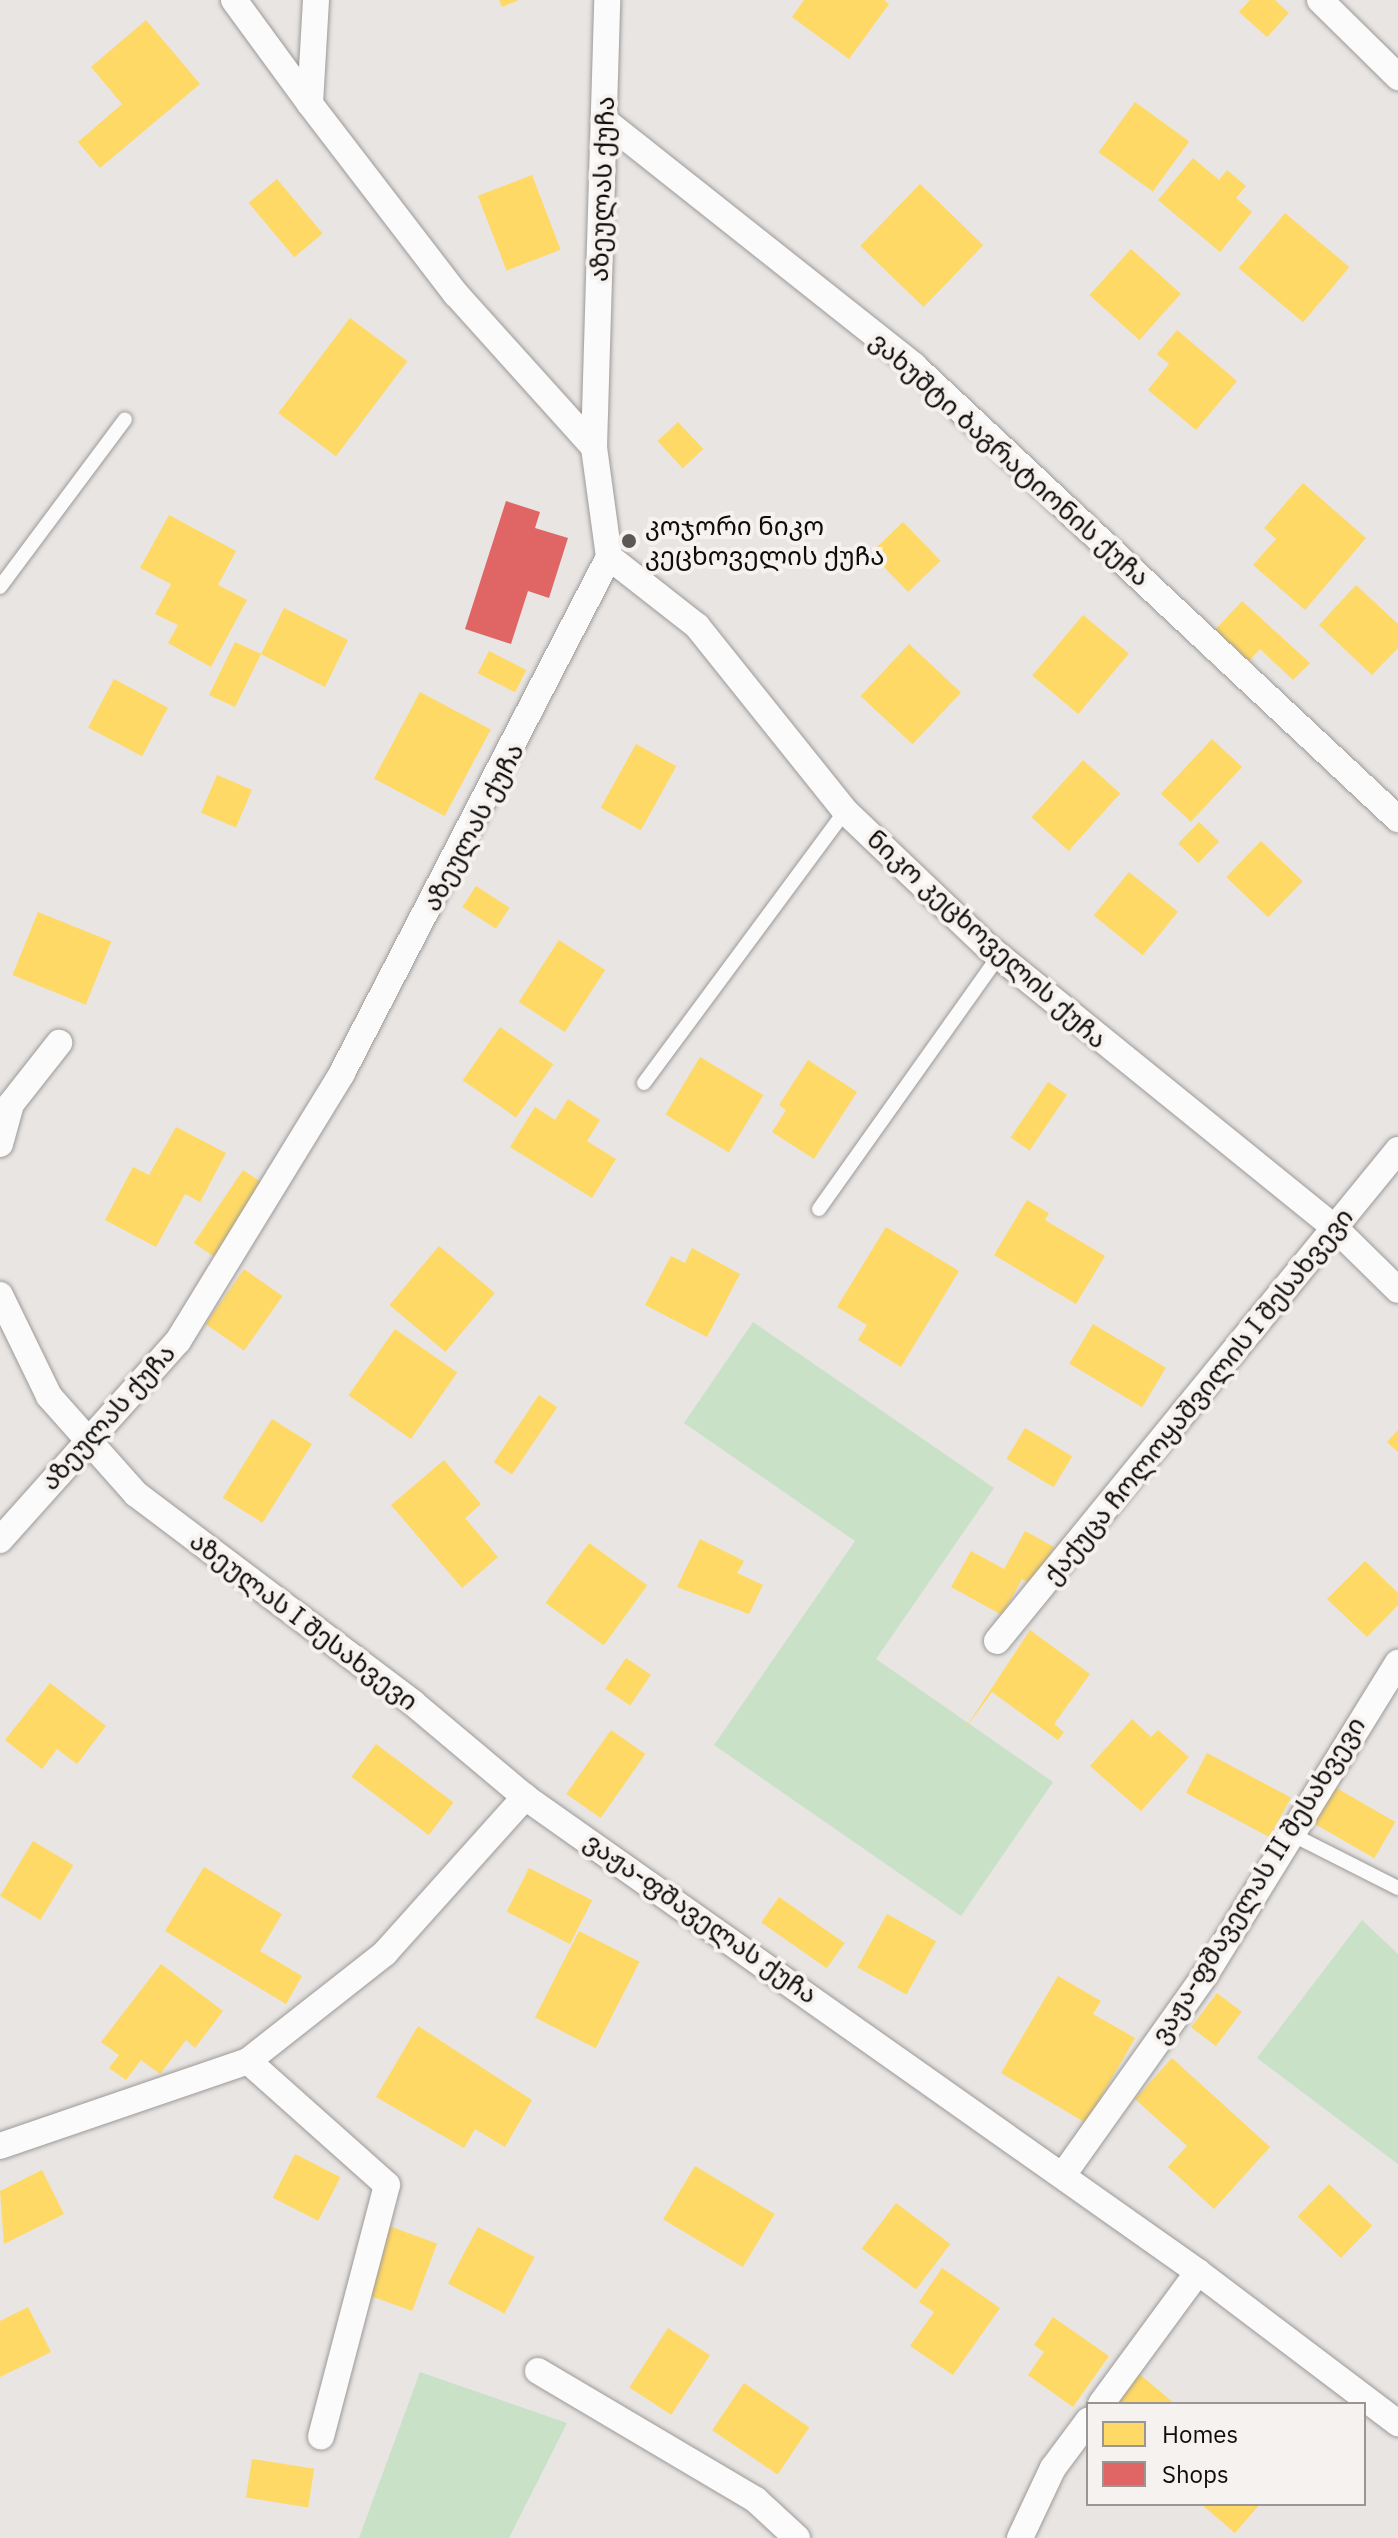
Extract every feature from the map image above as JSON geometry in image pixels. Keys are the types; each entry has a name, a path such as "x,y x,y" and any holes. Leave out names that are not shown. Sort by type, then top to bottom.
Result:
{"street":[{"path":"234,0 456,294 594,447"},
{"path":"310,104 316,0"},
{"name":"აზეულას ქუჩა","path":"0,1540 178,1341 342,1073 609,557 594,447 607,0"},
{"path":"1320,0 1398,77"},
{"name":"ვახუშტი ბაგრატიონის ქუჩა","path":"604,120 914,366 1398,819"},
{"name":"ნიკო კეცხოველის ქუჩა","path":"609,557 697,626 845,811 998,957 1335,1228 1398,1290"},
{"path":"0,1144 11,1104 59,1043"},
{"name":"ქაქუცა ჩოლოყაშვილის I შესახვევი","path":"997,1641 1398,1150"},
{"name":"აზეულას I შესახვევი","path":"0,1295 49,1396 136,1494 413,1703 525,1797"},
{"name":"ვაჟა-ფშაველას II შესახვევი","path":"1063,2175 1205,1975 1398,1663"},
{"path":"0,2146 248,2061 385,1953 525,1797"},
{"name":"ვაჟა-ფშაველას ქუჩა","path":"525,1797 1063,2175 1398,2423"},
{"path":"248,2061 387,2185 321,2437"},
{"path":"1102,2402 1198,2272"},
{"path":"538,2371 756,2500 797,2538"},
{"path":"1020,2538 1053,2468 1086,2424"}],"lane":[{"path":"0,587 125,419"},
{"path":"644,1083 845,811"},
{"path":"819,1209 998,957"},
{"path":"1291,1834 1398,1888"}],"green space":[{"path":"753,1322 994,1488 876,1659 1053,1782 961,1916 714,1745 855,1541 684,1423"},
{"path":"1362,1920 1398,1954 1398,2164 1257,2058"},
{"path":"420,2372 567,2423 509,2538 359,2538"}],"building: Homes":[{"path":"499,0 519,0 502,7"},
{"path":"804,0 884,0 889,4 849,59 792,17"},
{"path":"1250,0 1275,0 1289,13 1267,37 1239,12"},
{"path":"146,20 200,84 100,168 78,142 122,104 91,67"},
{"path":"1135,102 1189,141 1153,192 1099,152"},
{"path":"1193,158 1219,180 1227,170 1246,186 1236,198 1252,212 1220,252 1158,200"},
{"path":"532,175 561,250 507,270 478,196"},
{"path":"277,179 323,233 294,257 249,203"},
{"path":"920,184 983,245 924,307 860,246"},
{"path":"1285,213 1349,267 1303,322 1239,268"},
{"path":"1131,249 1181,294 1139,340 1090,295"},
{"path":"350,318 408,361 336,456 278,413"},
{"path":"1177,330 1237,381 1196,430 1148,390 1169,364 1157,354"},
{"path":"678,422 703,449 683,468 658,441"},
{"path":"1303,483 1366,538 1305,610 1253,565 1276,539 1264,528"},
{"path":"169,515 236,551 218,585 247,600 211,667 168,643 178,625 155,614 171,584 140,568"},
{"path":"903,522 941,561 908,592 871,553"},
{"path":"1356,585 1398,624 1398,648 1372,675 1319,625"},
{"path":"1242,601 1310,663 1293,680 1260,649 1248,662 1215,630"},
{"path":"284,608 348,640 325,687 261,654"},
{"path":"1083,615 1129,654 1078,714 1032,676"},
{"path":"235,642 261,654 235,707 209,695"},
{"path":"909,644 961,692 913,744 861,696"},
{"path":"489,651 526,670 515,692 478,673"},
{"path":"114,679 168,708 142,756 88,728"},
{"path":"420,692 491,730 445,816 374,779"},
{"path":"1212,739 1242,767 1191,822 1161,794"},
{"path":"636,744 676,766 641,830 601,808"},
{"path":"1083,760 1120,793 1069,851 1031,817"},
{"path":"217,775 252,790 236,828 201,813"},
{"path":"1199,822 1219,841 1198,863 1178,844"},
{"path":"1261,841 1303,881 1268,917 1226,877"},
{"path":"1129,872 1178,912 1143,955 1094,916"},
{"path":"476,886 510,908 496,929 462,907"},
{"path":"38,912 111,942 86,1005 13,975"},
{"path":"559,940 605,970 565,1032 519,1002"},
{"path":"500,1027 553,1064 516,1118 463,1080"},
{"path":"700,1057 763,1095 729,1153 665,1114"},
{"path":"808,1060 857,1092 814,1159 772,1132 786,1110 779,1105"},
{"path":"1048,1082 1067,1095 1030,1150 1011,1138"},
{"path":"568,1099 600,1120 587,1141 616,1159 592,1198 510,1147 535,1107 555,1120"},
{"path":"176,1127 226,1153 200,1202 185,1194 156,1247 105,1220 133,1167 149,1175"},
{"path":"243,1170 265,1185 216,1258 194,1243"},
{"path":"1027,1200 1049,1213 1045,1220 1105,1256 1076,1304 994,1255"},
{"path":"886,1227 959,1271 901,1367 858,1340 867,1325 837,1307"},
{"path":"439,1246 495,1293 445,1352 390,1305"},
{"path":"692,1248 740,1274 707,1337 645,1305 671,1256 685,1263"},
{"path":"244,1269 283,1296 244,1351 206,1324"},
{"path":"1093,1324 1166,1368 1142,1407 1069,1363"},
{"path":"395,1329 457,1373 411,1439 349,1395"},
{"path":"539,1395 557,1407 512,1474 494,1462"},
{"path":"272,1419 312,1444 263,1523 223,1498"},
{"path":"1025,1428 1072,1456 1054,1487 1006,1459"},
{"path":"1398,1430 1398,1452 1387,1442"},
{"path":"444,1460 481,1504 465,1518 498,1557 462,1588 391,1505"},
{"path":"1025,1531 1054,1547 1033,1585 1022,1579 1002,1615 951,1587 971,1551 1004,1569"},
{"path":"700,1539 744,1561 737,1573 763,1585 749,1614 677,1587"},
{"path":"589,1543 647,1585 604,1645 546,1603"},
{"path":"1365,1561 1398,1593 1398,1605 1367,1637 1327,1599"},
{"path":"1030,1630 1090,1674 1054,1724 1064,1732 1058,1740 992,1692 962,1733"},
{"path":"626,1658 651,1675 630,1705 605,1689"},
{"path":"50,1683 106,1726 77,1764 57,1749 42,1769 5,1740"},
{"path":"1132,1719 1151,1737 1158,1730 1189,1757 1141,1811 1090,1766"},
{"path":"611,1730 645,1754 601,1818 566,1794"},
{"path":"376,1744 453,1802 429,1835 351,1777"},
{"path":"1207,1753 1291,1798 1270,1837 1186,1793"},
{"path":"1333,1786 1395,1822 1374,1858 1312,1822"},
{"path":"33,1841 73,1865 40,1920 0,1896"},
{"path":"204,1867 282,1914 260,1951 302,1976 286,2004 165,1931"},
{"path":"529,1868 592,1900 570,1944 507,1912"},
{"path":"779,1897 845,1943 827,1968 761,1922"},
{"path":"887,1914 936,1941 906,1995 857,1967"},
{"path":"579,1931 640,1962 596,2048 535,2017"},
{"path":"161,1964 223,2011 195,2048 186,2040 160,2074 141,2060 126,2080 109,2068 119,2055 101,2042"},
{"path":"1058,1976 1101,2001 1093,2014 1135,2038 1086,2123 1001,2073"},
{"path":"1217,1993 1242,2012 1216,2046 1191,2027"},
{"path":"418,2026 532,2100 505,2147 475,2129 464,2148 376,2097"},
{"path":"1172,2058 1270,2147 1214,2209 1168,2167 1187,2146 1135,2099"},
{"path":"295,2154 340,2177 318,2221 273,2198"},
{"path":"695,2166 775,2214 743,2267 663,2219"},
{"path":"42,2170 64,2214 4,2244 0,2191"},
{"path":"1329,2184 1372,2226 1341,2258 1298,2216"},
{"path":"896,2203 950,2244 916,2289 862,2249"},
{"path":"389,2226 437,2243 412,2311 364,2294"},
{"path":"478,2227 535,2257 504,2314 448,2284"},
{"path":"942,2268 1000,2308 953,2375 910,2346 934,2312 919,2302"},
{"path":"28,2307 51,2352 0,2377 0,2321"},
{"path":"1053,2317 1109,2356 1073,2407 1028,2375 1044,2352 1034,2345"},
{"path":"668,2328 710,2355 671,2415 629,2388"},
{"path":"1137,2372 1173,2402 1111,2402"},
{"path":"744,2383 809,2427 778,2474 712,2430"},
{"path":"252,2459 314,2469 308,2507 246,2498"},
{"path":"1203,2506 1258,2506 1235,2533"}],"building: Shops":[{"path":"506,501 540,512 535,528 568,538 549,598 528,591 511,644 465,629"}],"place":[{"name":"კოჯორი ნიკო კეცხოველის ქუჩა","path":"629,541"}]}
